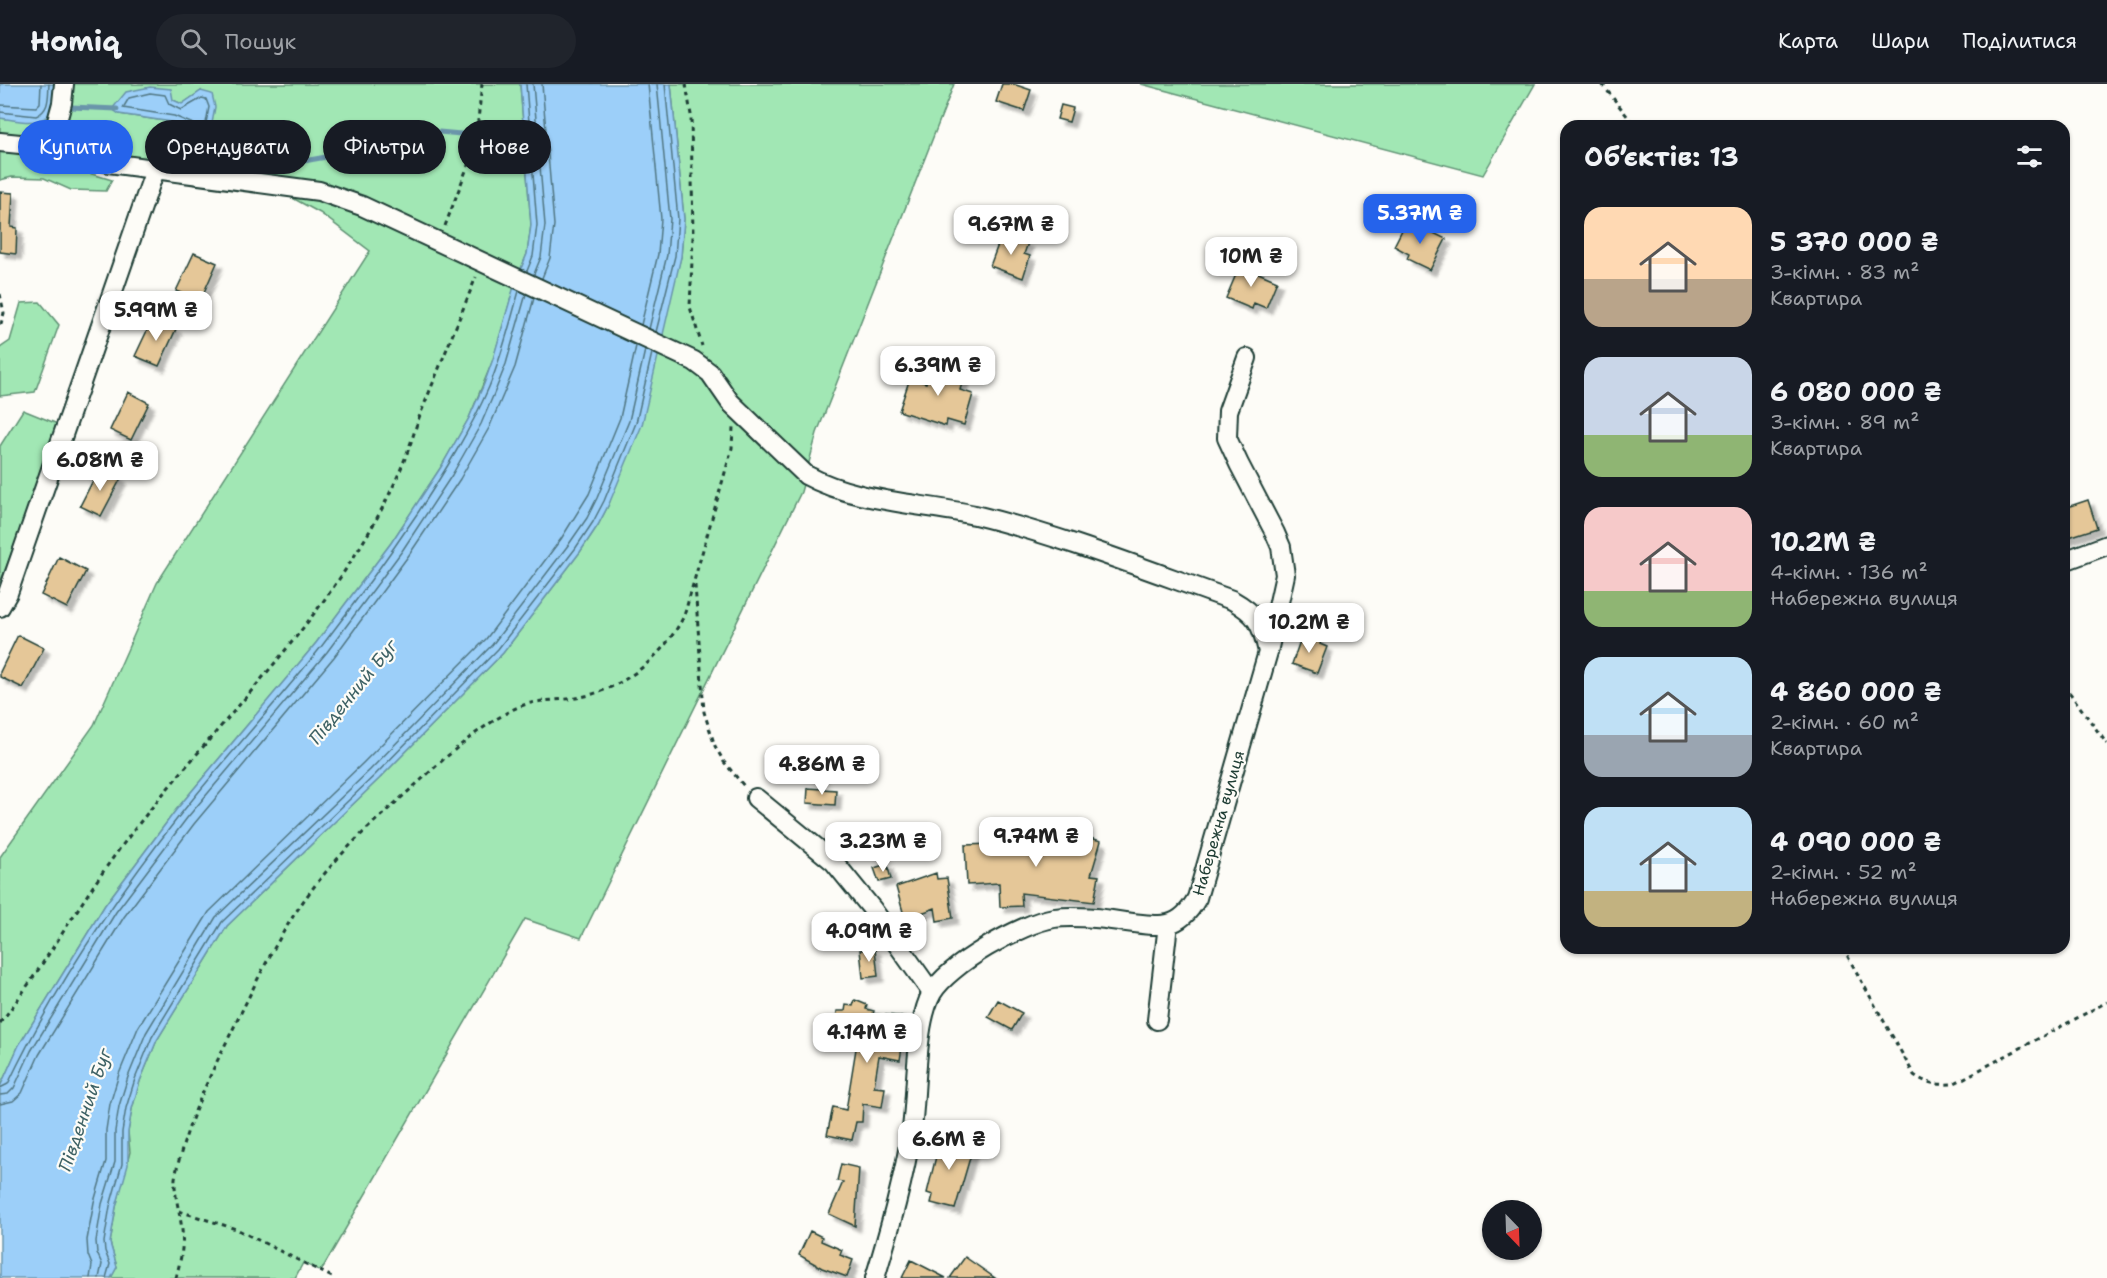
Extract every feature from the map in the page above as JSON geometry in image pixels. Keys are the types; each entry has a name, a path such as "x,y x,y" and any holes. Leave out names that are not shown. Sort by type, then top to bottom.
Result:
{"street":[{"path":"57,120 64,84"},
{"path":"0,142 18,144"},
{"path":"0,607 8,593 154,174"},
{"path":"186,174 319,191 345,199 485,262 694,362 710,374 730,402 806,475 821,483 859,493 974,515 1024,528 1232,600 1255,616 1263,630 1268,652"},
{"name":"Набережна вулиця","path":"1168,924 1190,911 1197,898 1268,652 1285,575 1284,561 1275,532 1227,438 1228,411 1247,358"},
{"path":"2070,559 2107,545"},
{"path":"756,798 834,862 873,910 932,993"},
{"path":"875,1278 902,1183 915,1101 921,1027 925,1009 932,993 942,980 967,958 1052,918 1094,918 1168,924 1157,1020"}],"path":[{"path":"439,242 476,141 482,84"},
{"path":"686,84 691,115 693,237 690,307 710,374"},
{"path":"1602,84 1630,120"},
{"path":"0,1023 29,987 120,848 302,629 370,532 411,442 418,420 485,262"},
{"path":"0,294 4,313 0,327"},
{"path":"176,1278 183,1246 179,1211 174,1192 175,1178 199,1096 270,954 321,878 375,821 457,747 490,722 512,709 526,704 578,698 622,681 649,663 671,640 684,616 695,583 732,448 733,428 730,402"},
{"path":"695,583 705,712 709,729 724,762 756,798"},
{"path":"2070,693 2107,744"},
{"path":"1846,954 1914,1075 1924,1082 1937,1085 1953,1084 2107,1002"},
{"path":"179,1211 236,1229 334,1278"}],"green space":[{"path":"55,84 520,84 523,120 458,120 458,174 527,174 531,225 527,254 515,284 493,360 469,418 441,467 391,543 316,643 176,810 105,905 19,1045 0,1087 0,857 94,725 157,583 370,251 320,213 287,195 179,174 311,174 311,120 199,120 201,91 182,104 173,100 119,114 159,120 145,120 145,167 133,165 133,120 40,120 53,108"},
{"path":"671,84 954,84 817,433 801,492 581,938 525,919 321,1271 303,1263 295,1278 111,1278 117,1267 110,1243 116,1207 130,1152 128,1132 140,1081 157,1040 227,926 381,777 503,653 580,552 609,504 681,257 684,219"},
{"path":"1141,84 1535,84 1483,175"},
{"path":"0,118 19,120 18,143 0,139"},
{"path":"0,152 18,152 18,174 92,174 112,180 106,191 71,190 44,178 12,177 0,180"},
{"path":"40,302 59,325 35,392 0,396 0,348 10,341 21,303"},
{"path":"23,410 60,425 0,583 0,446"}],"water":[{"path":"0,84 55,84 53,108 44,119 18,120 0,118"},
{"name":"Південний Буг","path":"520,84 671,84 684,219 681,257 642,425 609,504 580,552 503,653 379,779 227,926 157,1040 140,1081 128,1132 128,1165 116,1207 110,1243 117,1267 111,1278 0,1278 0,1087 19,1045 105,905 176,810 316,643 391,543 441,467 469,418 493,359 515,283 527,254 531,225 527,174 551,174 551,120 523,120"},
{"path":"150,87 171,89 173,100 182,104 201,91 212,94 215,107 213,120 159,120 119,114 112,109 126,92"}],"building":[{"path":"1002,84 1013,84 1031,90 1024,111 996,102"},
{"path":"1061,105 1073,108 1069,122 1057,119"},
{"path":"0,192 13,193 11,227 17,228 16,254 0,252"},
{"path":"1407,220 1446,239 1430,270 1407,259 1409,254 1394,246"},
{"path":"1002,234 1028,243 1024,254 1030,256 1023,278 990,266"},
{"path":"194,253 217,263 200,301 176,291"},
{"path":"1240,265 1277,281 1266,308 1254,303 1252,309 1226,298"},
{"path":"153,318 176,329 159,366 135,356"},
{"path":"932,363 965,373 960,390 973,394 964,425 947,420 946,426 899,411 910,378 926,383"},
{"path":"128,392 149,403 131,440 110,430"},
{"path":"100,467 121,478 101,516 80,506"},
{"path":"2088,500 2097,528 2070,537 2070,506"},
{"path":"59,557 86,571 67,608 41,595"},
{"path":"18,635 44,648 23,688 0,677 0,672"},
{"path":"1302,635 1321,642 1320,644 1327,647 1317,673 1292,664"},
{"path":"808,788 836,790 835,805 807,803"},
{"path":"1047,832 1082,839 1083,836 1101,841 1091,875 1099,876 1094,902 1021,893 1022,906 1000,907 999,883 967,885 965,845 992,844 992,838 1044,844"},
{"path":"887,864 891,879 879,882 874,868"},
{"path":"936,873 937,879 947,878 953,918 937,921 935,908 905,919 896,887"},
{"path":"875,949 878,976 863,978 860,950"},
{"path":"855,1000 867,1005 866,1009 874,1011 873,1014 909,1017 900,1060 879,1056 874,1087 885,1088 882,1107 863,1104 862,1122 856,1122 852,1140 827,1135 833,1107 846,1110 860,1024 836,1019 837,1011 845,1011 846,1005 853,1006"},
{"path":"998,1000 1022,1013 1012,1030 988,1017"},
{"path":"941,1136 974,1144 955,1209 931,1203 933,1195 927,1193"},
{"path":"841,1164 859,1168 855,1226 829,1214 843,1182 837,1181"},
{"path":"810,1231 822,1237 821,1241 842,1250 840,1255 853,1260 847,1277 822,1268 799,1255"},
{"path":"965,1257 995,1278 950,1278"},
{"path":"911,1260 946,1278 902,1278"}],"waterway":[{"path":"71,107 117,109"},
{"path":"311,160 358,155 398,135 417,130 458,134"}]}
